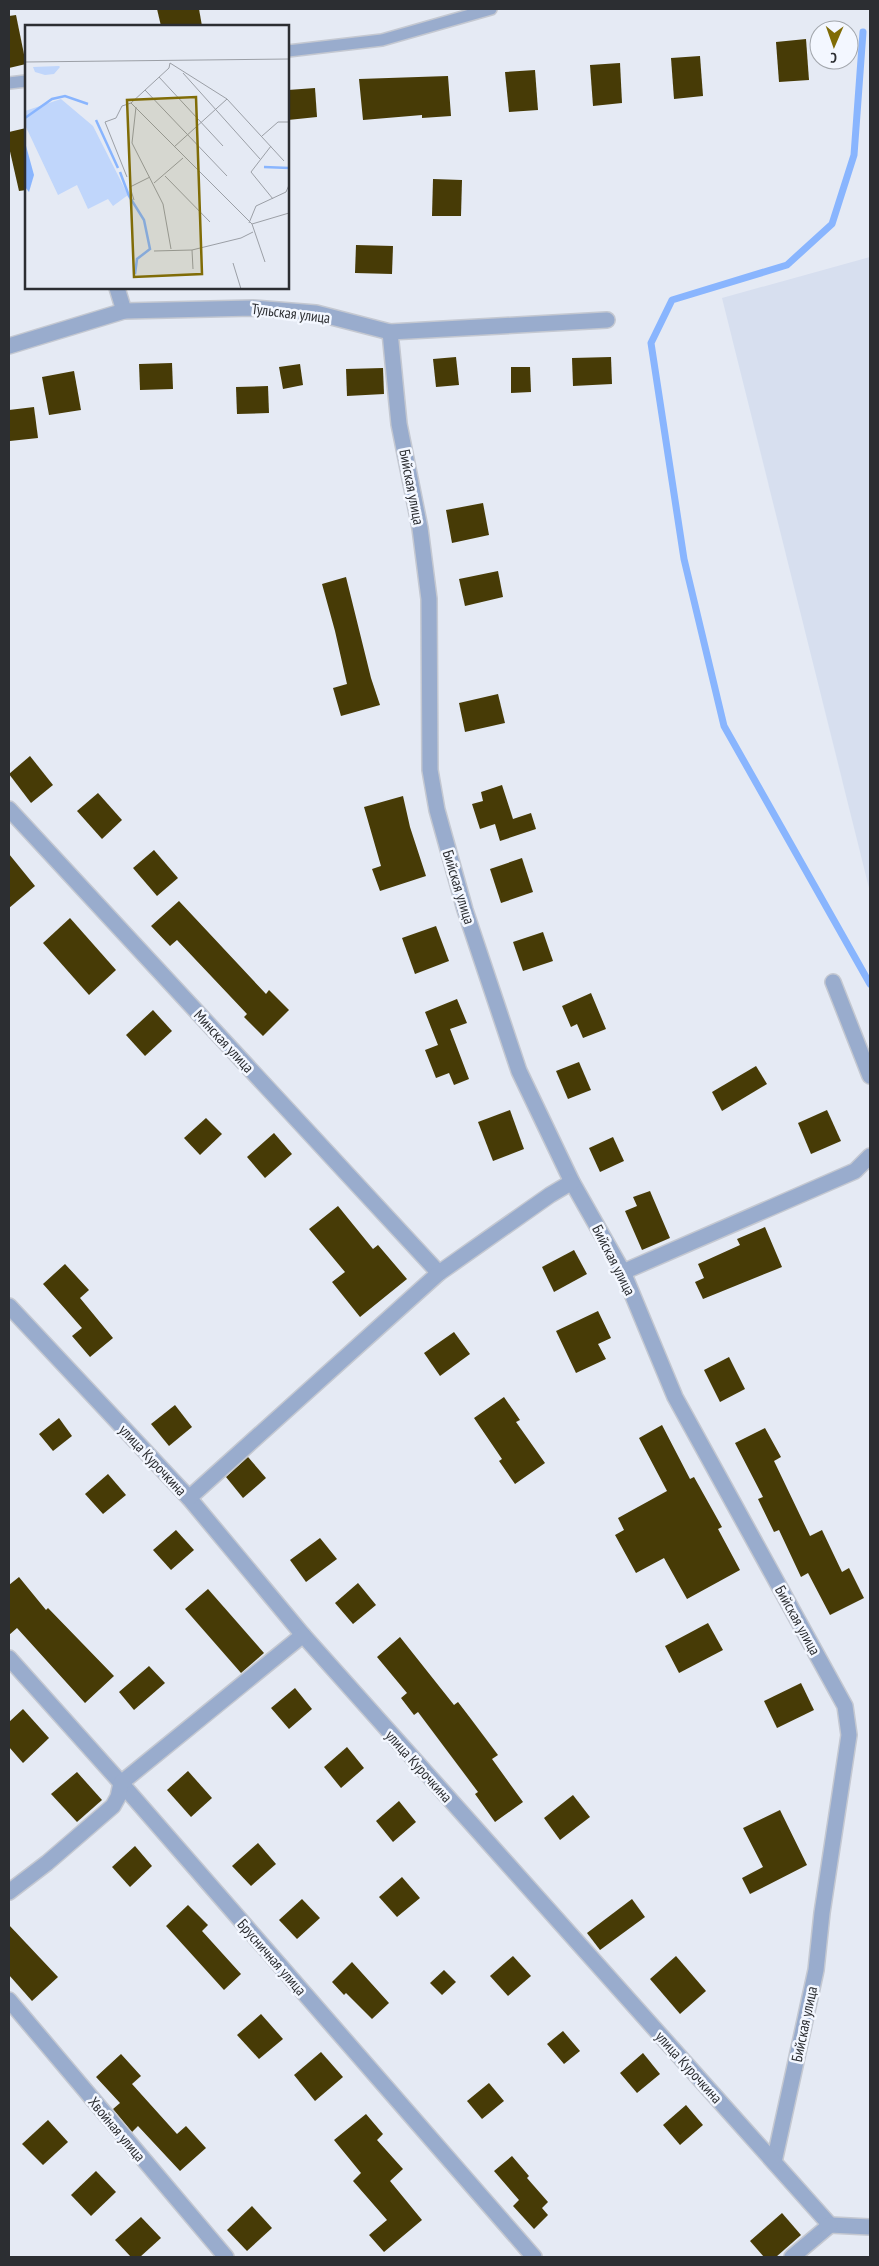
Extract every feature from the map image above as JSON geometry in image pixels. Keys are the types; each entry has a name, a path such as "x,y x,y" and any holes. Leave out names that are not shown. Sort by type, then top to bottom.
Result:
{"street":[{"path":"117,289 124,311"},
{"name":"Тульская улица","path":"9,346 124,311 253,308 316,313 390,332 607,320"},
{"name":"Бийская улица","path":"390,332 399,424 420,528 428,599 430,760 437,810 465,910 519,1071 572,1182 623,1272 675,1397 845,1706 849,1735 822,1913 816,1970 774,2162"},
{"name":"Минская улица","path":"9,809 439,1273"},
{"path":"833,982 870,1076"},
{"path":"623,1272 856,1171 870,1156"},
{"path":"189,1498 439,1273 572,1182"},
{"name":"улица Курочкина","path":"9,1306 189,1498 303,1635 830,2225"},
{"path":"9,1892 47,1864 113,1806 118,1797 121,1783 303,1635"},
{"name":"Брусничная улица","path":"9,1658 121,1783 534,2257"},
{"name":"Хвойная улица","path":"9,2000 226,2257"},
{"path":"792,2257 830,2225 870,2227"}],"lane":[{"path":"289,51 382,40 491,9"},
{"path":"9,83 25,81"}],"shaded area":[{"path":"870,257 870,892 722,298"}],"building":[{"path":"157,9 199,9 202,25 161,25"},
{"path":"16,15 25,64 9,68 9,16"},
{"path":"806,39 809,80 779,82 776,42"},
{"path":"700,56 703,96 674,99 671,58"},
{"path":"620,63 622,103 593,106 590,65"},
{"path":"535,70 538,110 509,112 505,72"},
{"path":"448,76 451,116 422,118 422,115 363,120 359,79"},
{"path":"315,88 317,117 289,120 289,90"},
{"path":"25,128 25,190 19,191 9,147 9,132"},
{"path":"433,179 462,180 461,216 432,216"},
{"path":"356,245 393,246 392,274 355,273"},
{"path":"456,357 459,385 436,387 433,359"},
{"path":"611,357 612,384 573,386 572,358"},
{"path":"172,363 173,389 140,390 139,364"},
{"path":"300,364 303,385 283,389 279,367"},
{"path":"511,367 530,367 531,392 511,393"},
{"path":"383,368 384,394 347,396 346,369"},
{"path":"74,371 81,410 49,415 42,377"},
{"path":"268,386 269,413 237,414 236,387"},
{"path":"34,407 38,438 10,441 9,410"},
{"path":"483,503 489,535 452,543 446,510"},
{"path":"498,571 503,597 465,606 459,579"},
{"path":"346,577 371,678 380,705 341,716 333,688 347,684 322,584"},
{"path":"498,694 505,723 465,732 459,703"},
{"path":"30,756 53,785 31,803 9,774"},
{"path":"502,785 513,819 531,813 536,829 500,841 495,824 480,829 472,804 483,801 481,792"},
{"path":"98,793 122,820 102,839 77,811"},
{"path":"403,796 410,827 426,876 380,891 372,869 381,866 364,807"},
{"path":"154,850 178,878 157,896 133,868"},
{"path":"9,854 35,886 9,908"},
{"path":"522,858 533,892 501,903 490,869"},
{"path":"179,901 266,994 269,990 289,1010 263,1036 244,1017 247,1014 177,940 170,946 151,926"},
{"path":"70,918 116,970 89,995 43,943"},
{"path":"436,926 449,961 415,974 402,938"},
{"path":"543,932 553,961 523,971 513,942"},
{"path":"591,993 606,1029 583,1038 577,1024 571,1027 562,1006"},
{"path":"457,999 467,1023 450,1029 469,1079 454,1085 449,1073 436,1078 425,1050 438,1045 425,1012"},
{"path":"153,1010 172,1031 145,1056 126,1035"},
{"path":"579,1062 591,1090 568,1099 556,1071"},
{"path":"756,1066 767,1084 722,1111 712,1092"},
{"path":"510,1110 524,1149 493,1161 478,1122"},
{"path":"827,1110 841,1141 811,1154 798,1123"},
{"path":"206,1118 222,1134 200,1155 184,1138"},
{"path":"274,1133 292,1154 265,1178 247,1157"},
{"path":"613,1137 624,1161 600,1172 589,1148"},
{"path":"650,1191 670,1238 642,1250 625,1211 637,1206 633,1197"},
{"path":"338,1206 373,1249 378,1245 407,1279 360,1317 332,1282 345,1272 309,1229"},
{"path":"765,1227 782,1267 703,1299 695,1282 704,1278 698,1264 740,1245 737,1239"},
{"path":"574,1250 587,1274 554,1292 542,1267"},
{"path":"65,1264 89,1290 80,1298 113,1338 90,1357 72,1336 82,1328 43,1284"},
{"path":"598,1311 611,1338 598,1344 606,1359 576,1373 556,1331"},
{"path":"454,1332 470,1354 440,1376 424,1353"},
{"path":"729,1357 745,1389 720,1402 704,1370"},
{"path":"504,1397 520,1420 516,1422 545,1463 515,1484 499,1461 502,1459 474,1418"},
{"path":"175,1405 192,1427 169,1446 151,1424"},
{"path":"59,1418 72,1436 53,1451 39,1434"},
{"path":"662,1425 690,1479 694,1477 722,1527 718,1529 740,1570 687,1599 664,1558 636,1573 615,1535 624,1530 618,1518 667,1491 639,1438"},
{"path":"765,1428 781,1457 774,1461 810,1536 822,1530 842,1572 849,1568 864,1598 830,1615 808,1573 801,1577 779,1530 774,1532 758,1499 763,1497 735,1443"},
{"path":"248,1457 266,1478 243,1498 226,1477"},
{"path":"108,1474 126,1495 103,1514 85,1494"},
{"path":"176,1530 194,1550 171,1570 153,1550"},
{"path":"320,1538 337,1559 306,1582 290,1560"},
{"path":"19,1577 46,1610 48,1608 114,1676 85,1703 17,1628 9,1635 9,1585"},
{"path":"358,1583 376,1605 353,1624 335,1603"},
{"path":"208,1589 264,1653 241,1673 185,1609"},
{"path":"708,1623 723,1650 679,1673 665,1646"},
{"path":"400,1637 454,1705 458,1702 498,1755 492,1759 523,1802 495,1822 475,1794 478,1792 418,1712 414,1715 401,1698 407,1693 377,1657"},
{"path":"149,1666 165,1683 134,1710 119,1692"},
{"path":"801,1683 814,1710 777,1728 764,1701"},
{"path":"295,1688 312,1709 289,1729 271,1708"},
{"path":"23,1709 49,1738 23,1763 9,1747 9,1722"},
{"path":"347,1747 364,1768 341,1788 324,1767"},
{"path":"188,1771 212,1798 191,1817 167,1790"},
{"path":"77,1772 102,1800 77,1822 51,1794"},
{"path":"573,1795 590,1817 560,1840 544,1818"},
{"path":"399,1801 416,1822 393,1842 376,1821"},
{"path":"780,1810 807,1865 750,1894 742,1878 763,1867 743,1828"},
{"path":"258,1843 276,1864 251,1886 232,1866"},
{"path":"135,1846 152,1866 130,1887 112,1867"},
{"path":"402,1877 420,1898 397,1917 379,1897"},
{"path":"302,1899 320,1918 297,1939 279,1920"},
{"path":"632,1899 645,1917 600,1950 587,1933"},
{"path":"188,1905 208,1925 202,1931 241,1974 224,1990 166,1926"},
{"path":"9,1925 58,1977 32,2001 9,1975"},
{"path":"513,1956 531,1976 508,1996 490,1976"},
{"path":"676,1956 706,1991 680,2014 650,1979"},
{"path":"352,1962 389,2003 372,2019 332,1982"},
{"path":"444,1970 456,1982 442,1995 430,1983"},
{"path":"261,2014 283,2039 259,2059 237,2035"},
{"path":"563,2031 580,2051 564,2064 547,2044"},
{"path":"321,2052 343,2077 315,2101 294,2075"},
{"path":"643,2053 660,2074 637,2093 620,2073"},
{"path":"121,2054 141,2076 132,2084 177,2134 186,2126 206,2148 180,2171 138,2126 132,2132 113,2109 120,2103 96,2077"},
{"path":"489,2083 504,2101 482,2119 467,2101"},
{"path":"686,2105 703,2125 680,2145 663,2125"},
{"path":"366,2114 383,2134 377,2140 403,2169 390,2181 422,2220 384,2252 369,2235 387,2220 353,2181 361,2173 334,2140"},
{"path":"48,2120 68,2142 43,2165 22,2144"},
{"path":"512,2156 529,2176 527,2178 548,2202 542,2208 548,2215 534,2229 513,2206 519,2200 494,2171"},
{"path":"96,2171 116,2192 91,2216 71,2195"},
{"path":"252,2206 272,2228 247,2251 227,2230"},
{"path":"782,2213 801,2235 776,2257 764,2257 750,2241"},
{"path":"141,2217 161,2238 140,2257 131,2257 115,2240"}],"waterway":[{"path":"863,32 854,155 832,224 787,265 672,300 651,343 684,559 724,726 870,984"}]}
